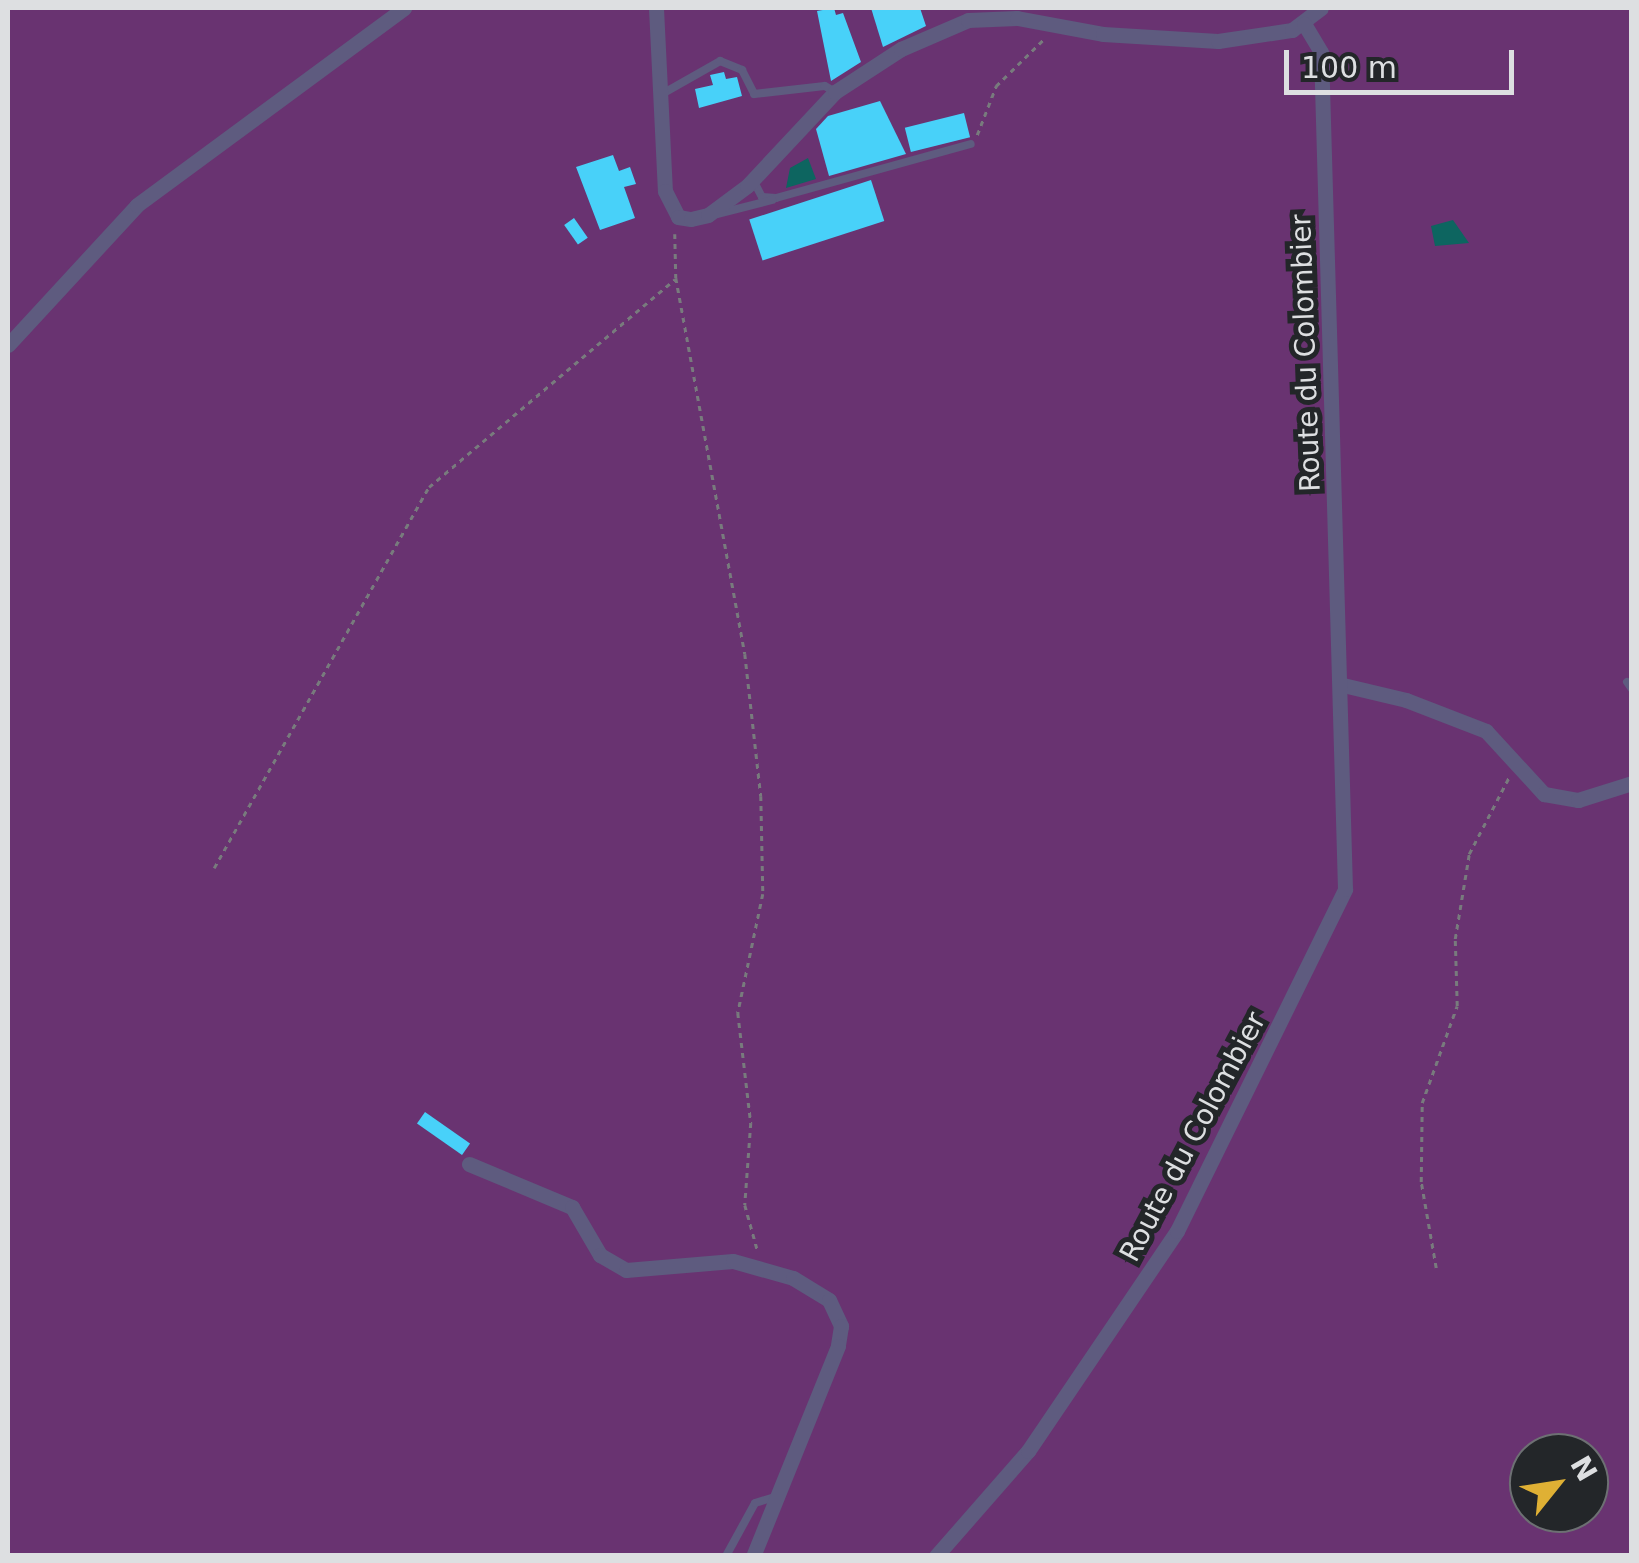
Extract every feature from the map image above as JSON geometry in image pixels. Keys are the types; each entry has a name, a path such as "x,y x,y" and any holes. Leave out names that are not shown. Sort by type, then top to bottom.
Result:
{"street":[{"path":"8,345 137,205 404,8"},
{"path":"656,8 665,192 678,217 708,215 753,180 835,92 900,49 968,20 1052,24 1174,42 1278,34 1304,24 1321,8"},
{"name":"Route du Colombier","path":"936,1556 1028,1452 1177,1231 1324,943 1346,889 1349,858 1321,52 1304,24"},
{"path":"1343,686 1486,731 1544,794 1558,799 1578,800 1632,783"},
{"path":"470,1164 572,1207 600,1255 626,1270 733,1260 814,1288 829,1300 841,1326 753,1556"}],"lane":[{"path":"658,94 720,61 742,70 754,94 825,86 835,92"},
{"path":"708,215 971,144"},
{"path":"753,180 762,197 776,198"},
{"path":"726,1556 755,1503 778,1496"}],"path":[{"path":"971,144 996,86 1052,24"},
{"path":"678,217 676,278 745,654 760,796 763,894 738,1013 752,1122 745,1206 764,1268"},
{"path":"214,868 429,487 676,278"},
{"path":"1436,1268 1421,1182 1422,1103 1456,1006 1455,938 1476,830 1499,788 1521,767"}],"shaded area":[{"path":"8,8 1631,8 1631,1555 8,1556"},
{"path":"808,158 816,179 786,188 790,168"},
{"path":"1453,220 1469,243 1435,246 1431,226"}],"building":[{"path":"834,8 836,15 843,13 861,62 831,81 817,11"},
{"path":"871,8 920,8 926,26 883,47"},
{"path":"724,72 726,79 737,77 742,96 699,108 695,89 713,85 710,75"},
{"path":"880,101 906,154 829,176 816,129 828,116"},
{"path":"964,113 970,137 911,152 905,128"},
{"path":"613,155 619,171 630,167 636,184 624,187 635,218 600,230 576,167"},
{"path":"871,180 884,221 763,260 749,220"},
{"path":"574,218 588,238 578,245 564,225"},
{"path":"425,1112 470,1144 462,1155 417,1123"}]}
